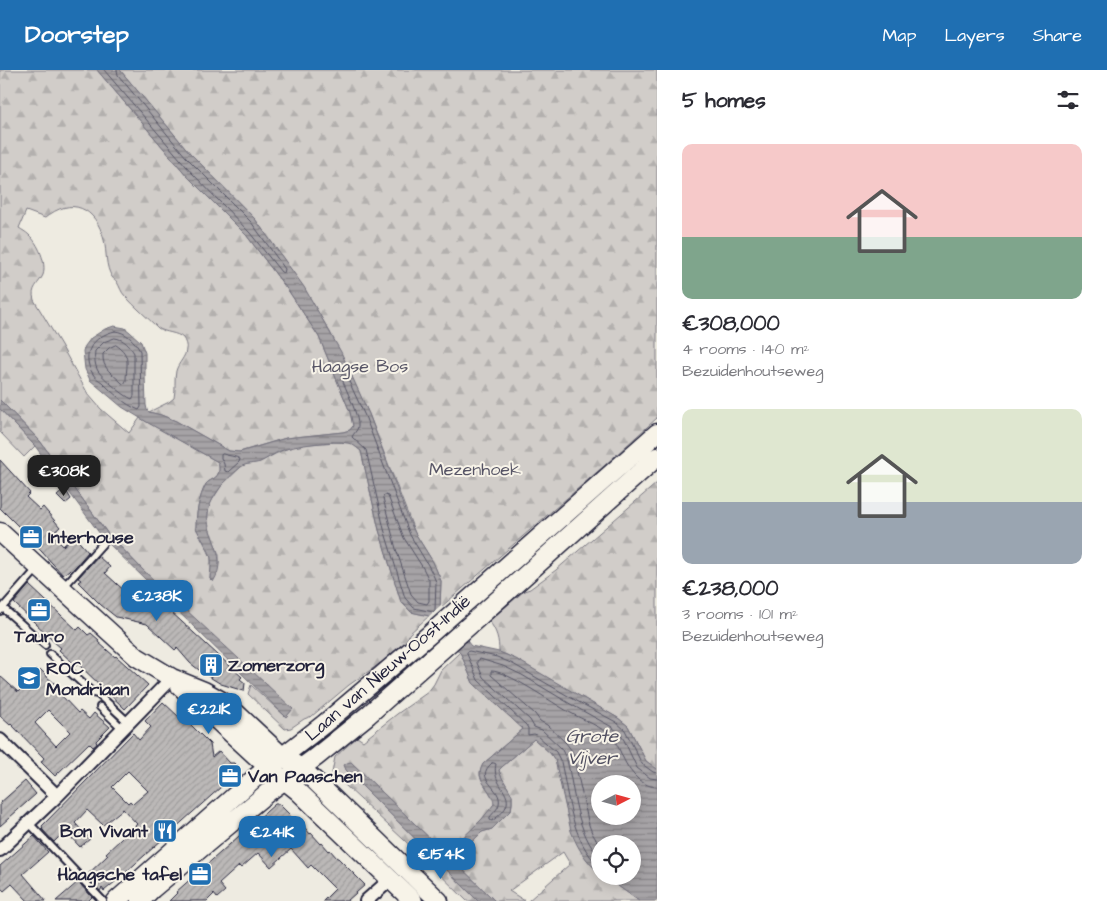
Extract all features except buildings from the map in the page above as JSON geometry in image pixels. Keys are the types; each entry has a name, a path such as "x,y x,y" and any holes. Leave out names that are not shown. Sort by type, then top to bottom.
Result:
{"main road":[{"name":"Laan van Nieuw-Oost-Indië","path":"116,901 252,780 344,708 429,635 657,433"},
{"name":"Laan van Nieuw-Oost-Indië","path":"140,901 267,793 368,715 657,457"},
{"path":"0,532 137,657 172,678 204,691 220,700 236,713 283,756 301,768 439,901"},
{"path":"172,678 269,768 298,791 414,901"}],"street":[{"path":"0,850 57,796 172,678"},
{"path":"0,740 57,796"},
{"path":"366,901 391,879"}],"lane":[{"path":"67,583 104,542"},
{"path":"39,567 2,610 45,645"},
{"path":"50,654 93,692 98,694 126,726"},
{"path":"100,707 126,726"},
{"path":"29,823 103,901"}],"green space":[{"path":"0,70 97,70 188,177 247,236 290,293 319,337 350,412 353,426 350,430 286,438 239,452 229,451 176,421 149,412 174,398 176,371 185,355 186,344 180,336 158,328 124,294 110,273 104,240 95,220 89,213 81,208 64,208 55,211 45,218 26,211 19,228 32,239 43,259 43,275 34,289 34,300 88,394 101,409 129,433 140,418 218,462 218,474 206,484 201,494 196,523 196,528 211,558 210,579 219,564 219,555 207,523 209,505 222,485 243,465 260,462 297,445 336,442 351,443 361,451 379,530 401,602 411,612 429,616 409,634 407,641 382,662 349,685 312,716 291,728 285,729 248,694 251,685 286,717 291,711 143,570 108,534 40,441 0,400"},
{"path":"120,70 657,70 657,418 440,608 441,581 433,562 415,533 369,414 330,332 299,281 255,219 190,153"},
{"path":"0,409 35,446 24,457 0,432"},
{"path":"657,483 657,769 646,761 628,726 618,718 499,652 497,636 489,621 524,591 530,589 556,570"},
{"path":"530,552 537,559 456,628 452,623"},
{"path":"442,631 446,636 415,665 410,662 424,646"},
{"path":"460,652 473,683 523,729 483,764 480,776 495,802 480,821 446,854 351,762 346,770 478,901 467,901 332,773 335,757 357,737 363,741 428,692 441,670"},
{"path":"406,667 409,670 325,744 322,740 379,693"},
{"path":"534,739 550,753 555,760 574,835 580,849 591,864 591,885 617,885 639,901 528,901 570,864 563,852 509,891 525,901 495,901 453,860 482,832 492,829 511,810 512,795 499,770"},
{"path":"314,789 430,901 422,901 308,793"}],"water":[{"name":"Grote Vijver","path":"97,70 120,70 190,153 255,219 304,287 341,352 369,414 408,518 439,576 441,581 440,608 471,646 499,652 516,659 618,718 628,726 646,761 657,769 657,901 639,901 617,885 641,885 641,835 591,835 591,865 586,859 571,831 555,760 534,739 499,770 512,795 511,810 492,829 482,832 453,860 495,901 478,901 346,770 344,765 351,762 446,854 482,819 494,804 480,775 483,764 523,729 473,683 461,654 429,616 411,612 401,602 379,530 361,451 355,446 348,443 333,442 295,447 280,451 260,462 243,466 232,475 223,484 210,505 208,525 218,552 219,561 218,571 213,582 210,579 211,558 196,528 196,523 201,494 206,484 218,474 218,462 122,407 90,380 85,369 83,351 91,338 105,329 114,326 125,328 141,342 145,353 147,410 176,421 229,451 240,452 286,438 350,430 353,426 350,412 319,337 290,293 247,236 188,177"},
{"path":"0,400 40,441 108,534 143,570 293,709 286,717 103,538 35,446 0,409"}],"pier":[{"path":"442,604 442,607 454,621 440,633 427,618"}],"place":[{"name":"Interhouse","path":"31,537"},
{"name":"Tauro","path":"39,610"},
{"name":"Zomerzorg","path":"211,665"},
{"name":"ROC Mondriaan","path":"29,678"},
{"name":"Van Paaschen","path":"230,776"},
{"name":"Bon Vivant","path":"165,831"},
{"name":"Haagsche tafel","path":"200,874"}],"park label":[{"name":"Haagse Bos","path":"360,366"},
{"name":"Mezenhoek","path":"475,469"}]}
